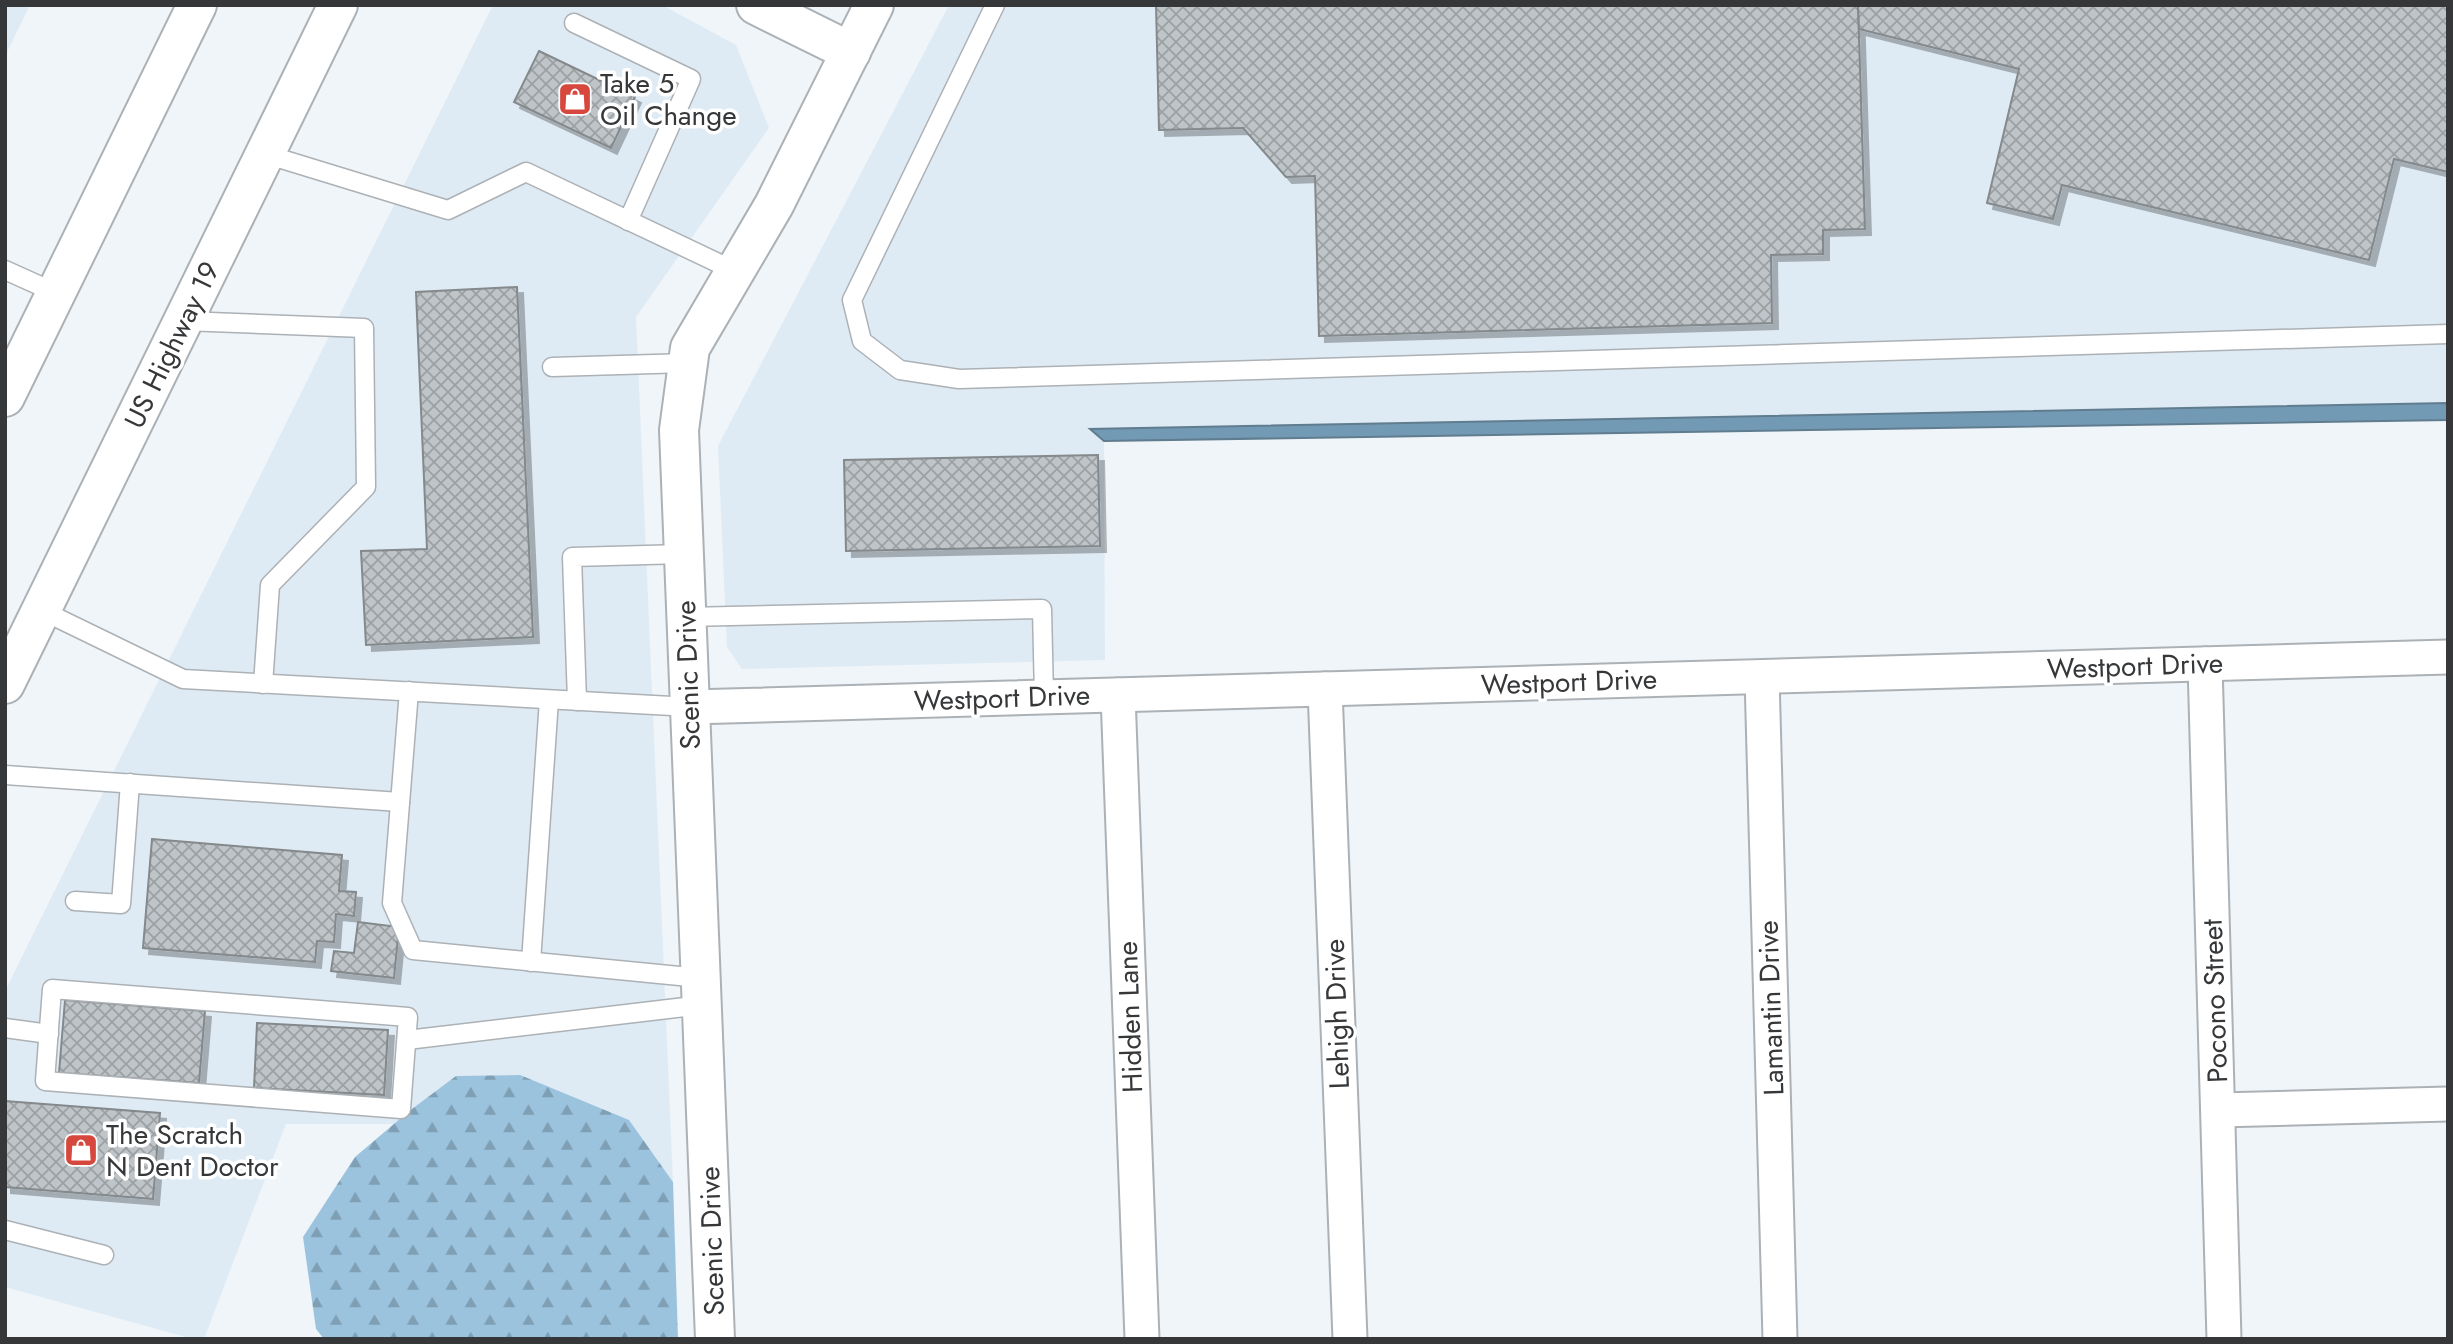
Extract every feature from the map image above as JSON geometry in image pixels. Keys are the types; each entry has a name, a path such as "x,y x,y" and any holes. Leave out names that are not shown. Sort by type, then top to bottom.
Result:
{"main road":[{"path":"5,397 197,5"},
{"name":"US Highway 19","path":"5,684 338,5"},
{"path":"756,5 851,52"},
{"name":"Scenic Drive","path":"715,1339 679,430 690,348 774,205 874,5"}],"street":[{"name":"Westport Drive","path":"690,707 2448,657"},
{"name":"Pocono Street","path":"2205,664 2224,1339"},
{"name":"Lamantin Drive","path":"1762,677 1780,1339"},
{"name":"Lehigh Drive","path":"1325,689 1350,1339"},
{"name":"Hidden Lane","path":"1118,695 1142,1339"},
{"path":"2218,1110 2448,1104"}],"lane":[{"path":"995,5 852,300 862,341 900,370 959,379 2448,334"},
{"path":"573,23 691,79 628,221"},
{"path":"265,154 448,209 526,172 735,271"},
{"path":"5,270 56,293"},
{"path":"184,321 364,328 366,487 270,585 263,684"},
{"path":"552,367 688,363"},
{"path":"577,701 572,557 684,554"},
{"path":"686,617 1042,609 1044,697"},
{"path":"41,610 183,679 690,707"},
{"path":"409,691 392,904 413,950 531,962 701,991"},
{"path":"531,962 549,700"},
{"path":"5,775 400,802"},
{"path":"75,901 121,904 130,783"},
{"path":"52,989 408,1017 407,1040 401,1109 45,1081 52,989"},
{"path":"407,1040 701,991"},
{"path":"5,1028 49,1034"},
{"path":"5,1230 104,1255"}],"shaded area":[{"path":"5,5 30,5 5,56"},
{"path":"493,5 662,5 736,45 769,128 636,317 673,1182 629,1120 408,1112 394,1124 286,1124 204,1339 193,1339 5,1287 5,991"},
{"path":"949,5 2448,5 2448,403 1091,429 1104,441 1105,660 742,669 727,647 718,446"},
{"path":"2448,403 2448,420 1104,441 1090,429"}],"green space":[{"path":"520,1075 629,1120 673,1182 678,1339 324,1339 316,1329 303,1237 355,1157 456,1076"}],"building":[{"path":"1156,5 1858,5 1865,229 1823,230 1823,254 1771,255 1772,323 1319,336 1315,176 1286,177 1243,128 1159,130"},
{"path":"1858,5 2448,5 2448,172 2394,159 2369,260 2062,185 2053,219 1987,203 2019,69 1859,29"},
{"name":"Take 5 Oil Change","path":"539,51 635,97 611,148 514,102"},
{"path":"517,287 533,637 366,645 361,551 427,549 416,292"},
{"path":"1098,455 1100,546 846,551 844,460"},
{"path":"152,839 342,855 339,891 356,892 354,916 336,914 334,942 317,941 315,962 143,948"},
{"path":"358,922 399,927 394,978 331,971 334,951 354,953"},
{"path":"65,1000 205,1011 199,1083 59,1073"},
{"path":"257,1023 388,1030 384,1095 254,1088"},
{"name":"The Scratch N Dent Doctor","path":"5,1101 160,1113 153,1199 5,1187"}],"place":[{"name":"Take 5 Oil Change","path":"575,99"},
{"name":"The Scratch N Dent Doctor","path":"81,1150"}]}
